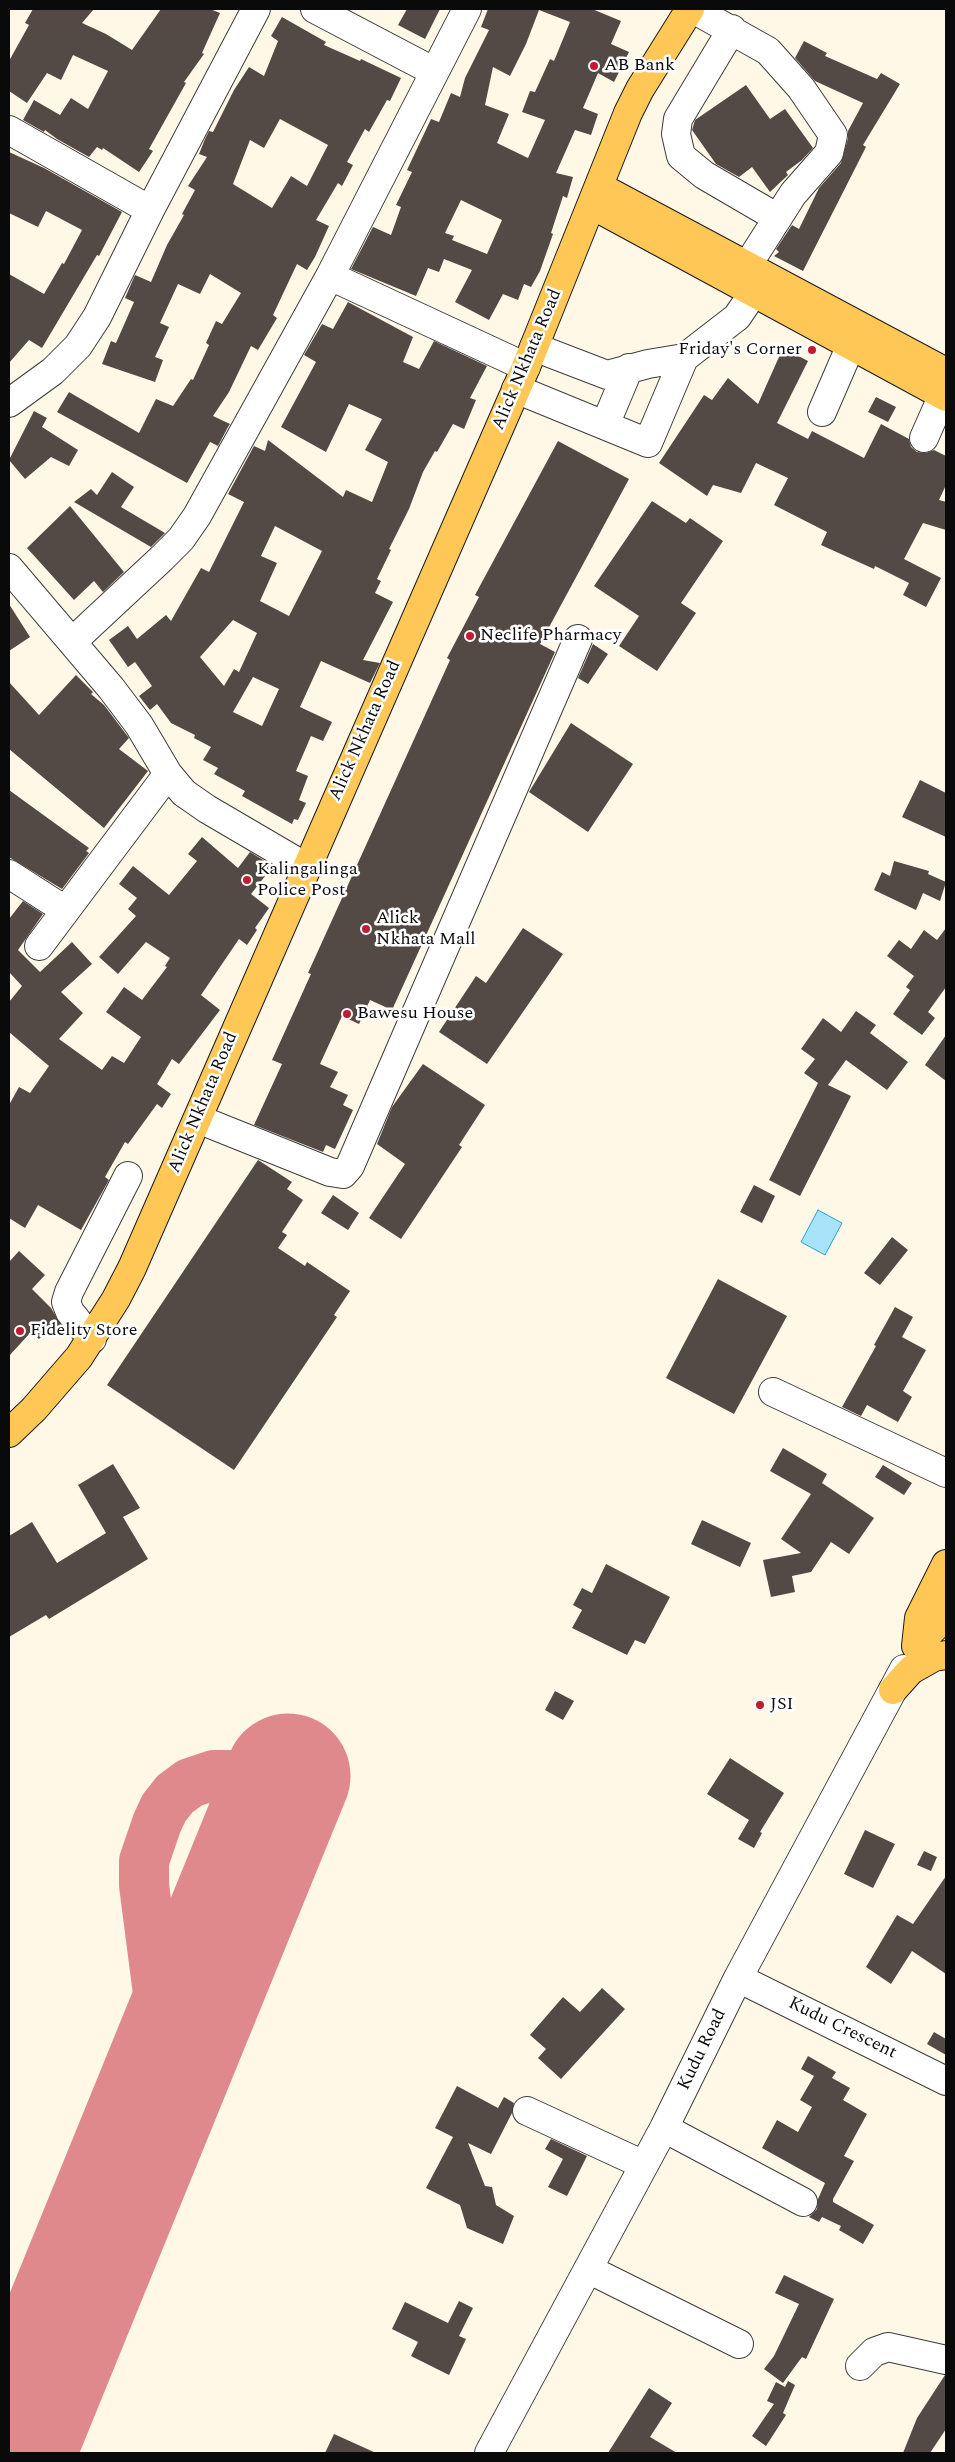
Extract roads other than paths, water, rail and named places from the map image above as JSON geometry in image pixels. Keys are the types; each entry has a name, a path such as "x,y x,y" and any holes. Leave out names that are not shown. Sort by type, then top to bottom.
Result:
{"main road":[{"name":"Alick Nkhata Road","path":"9,1433 57,1384 92,1339 132,1268 526,368 636,97 692,9"},
{"path":"596,196 754,277 945,388"},
{"path":"754,277 851,345 945,388"},
{"name":"Kudu Road","path":"916,1646 938,1614 946,1564"},
{"path":"893,1690 911,1670 934,1657 946,1655"}],"street":[{"path":"9,403 53,371 78,346 97,317 150,210 256,9"},
{"path":"315,9 433,71"},
{"path":"73,641 162,558 180,539 197,516 330,276 433,71 467,9"},
{"path":"526,368 607,374 684,358 737,317 776,217 793,194 829,153 833,135 806,95 774,57 762,46 692,9"},
{"path":"732,29 678,119 676,134 681,156 704,175 776,217"},
{"path":"9,130 150,210"},
{"path":"330,276 526,368 605,425 648,443 684,358"},
{"path":"822,412 851,345"},
{"path":"605,425 629,368"},
{"path":"924,438 945,388"},
{"path":"9,568 73,641 139,725 168,774 184,793 206,809 306,867"},
{"path":"198,1118 330,1172 343,1174 350,1166 578,639"},
{"path":"39,946 168,774"},
{"path":"9,874 65,910"},
{"path":"92,1339 70,1312 66,1302 69,1292 128,1176"},
{"path":"773,1392 946,1473"},
{"name":"Kudu Road","path":"489,2453 664,2128 738,1978 916,1646"},
{"name":"Kudu Crescent","path":"738,1978 946,2081"},
{"path":"527,2111 644,2165"},
{"path":"664,2128 803,2202"},
{"path":"588,2269 739,2344"},
{"path":"860,2366 874,2352 888,2347 946,2360"}],"water":[{"path":"818,1210 842,1223 825,1255 801,1242"}],"place":[{"name":"AB Bank","path":"594,66"},
{"name":"Friday's Corner","path":"812,350"},
{"name":"Neclife Pharmacy","path":"470,636"},
{"name":"Kalingalinga Police Post","path":"247,880"},
{"name":"Alick Nkhata Mall","path":"366,929"},
{"name":"Bawesu House","path":"347,1014"},
{"name":"Fidelity Store","path":"20,1331"},
{"name":"JSI","path":"760,1705"}]}
